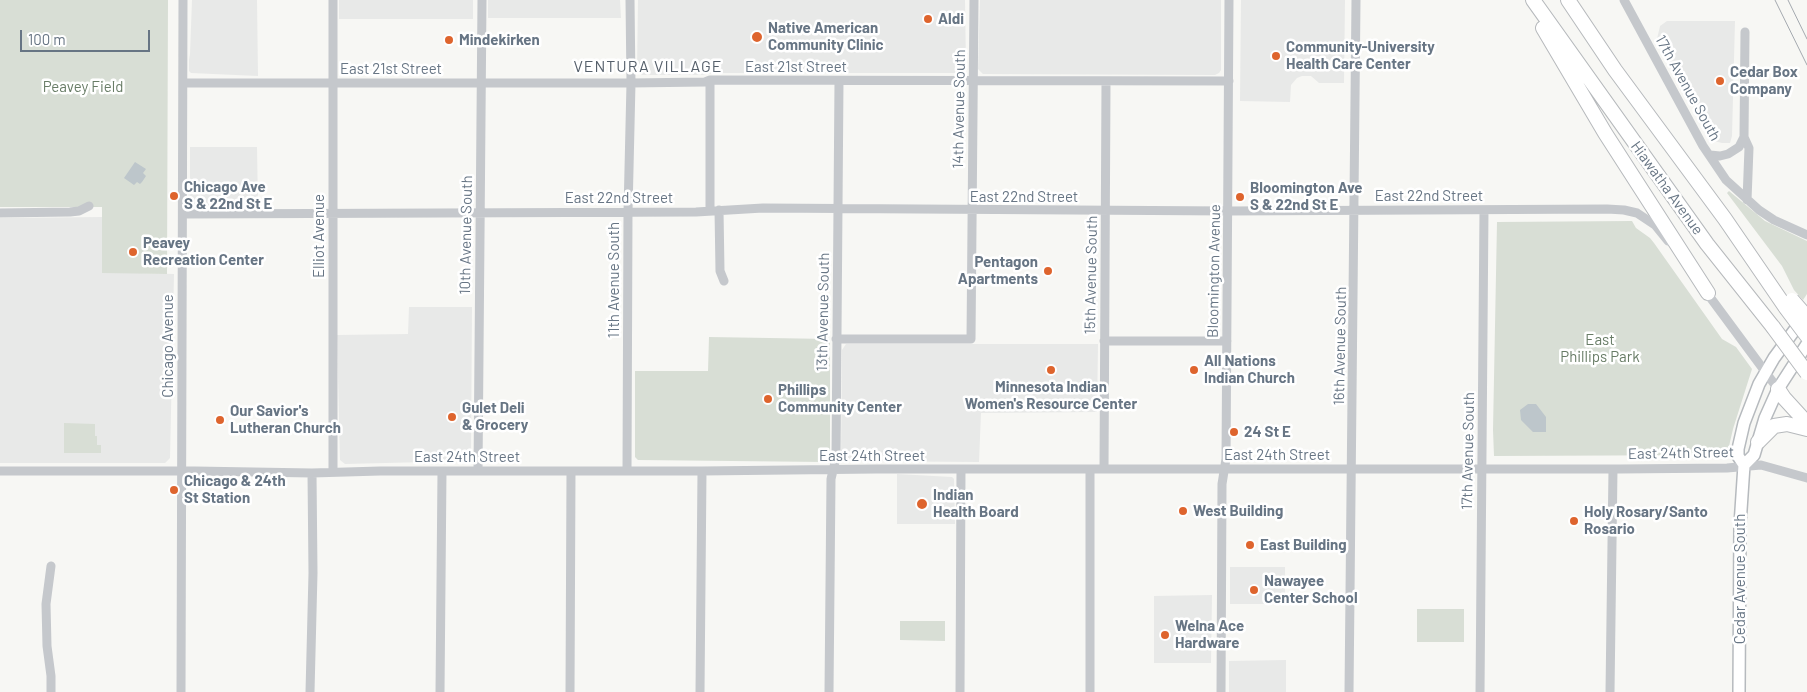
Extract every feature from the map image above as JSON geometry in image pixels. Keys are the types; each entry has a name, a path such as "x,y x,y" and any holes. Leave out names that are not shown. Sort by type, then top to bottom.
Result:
{"highway":[{"path":"1568,0 1583,17"},
{"path":"1578,0 1583,17"},
{"path":"1533,5 1605,133 1708,293"},
{"name":"Hiawatha Avenue","path":"1533,5 1708,244 1807,373"},
{"name":"Hiawatha Avenue","path":"1583,17 1615,70 1789,304"},
{"path":"1789,304 1807,315"},
{"path":"1789,304 1807,336"},
{"path":"1778,389 1807,423"},
{"path":"1758,442 1774,426 1787,424 1807,429"}],"main road":[{"name":"Cedar Avenue South","path":"1739,692 1740,525 1744,465 1738,456 1738,449 1744,423 1759,384 1774,358 1807,315"},
{"name":"Cedar Avenue South","path":"1744,465 1754,455 1765,418 1778,389 1807,344"}],"street":[{"name":"Chicago Avenue","path":"181,692 183,0"},
{"name":"Elliot Avenue","path":"333,0 333,472"},
{"name":"10th Avenue South","path":"478,471 482,0"},
{"name":"11th Avenue South","path":"627,470 628,212 631,83 630,0"},
{"name":"14th Avenue South","path":"836,339 971,339 974,0"},
{"name":"Bloomington Avenue","path":"1221,692 1222,484 1226,459 1229,212 1229,0"},
{"name":"16th Avenue South","path":"1349,692 1356,0"},
{"name":"17th Avenue South","path":"1624,0 1710,155 1726,180 1747,200 1774,220 1807,235"},
{"path":"1745,32 1744,137 1749,148 1747,200"},
{"name":"East 21st Street","path":"183,83 631,83 705,82 710,80 1229,81"},
{"path":"710,80 715,210 720,271 724,281"},
{"name":"13th Avenue South","path":"829,692 831,479 836,458 839,81"},
{"name":"15th Avenue South","path":"1104,469 1106,82"},
{"path":"1710,155 1720,156 1728,154 1739,147 1744,137"},
{"path":"0,213 70,212 89,206"},
{"name":"East 22nd Street","path":"183,214 696,212 763,208 1229,212 1624,210 1637,213 1655,225 1708,293 1778,389"},
{"name":"17th Avenue South","path":"1480,692 1484,210"},
{"path":"1104,341 1227,341"},
{"name":"East 24th Street","path":"0,471 312,473 627,470 1613,469 1727,468 1761,464 1807,478"},
{"path":"1090,469 1090,692"},
{"path":"1610,692 1613,469"},
{"path":"960,692 961,470"},
{"path":"440,692 442,471"},
{"path":"570,692 571,471"},
{"path":"700,692 702,471"},
{"path":"310,692 313,573 312,473"},
{"path":"51,566 48,580 46,621 52,681 51,692"}],"shaded area":[{"path":"192,0 257,0 258,76 191,73 189,71"},
{"path":"339,0 473,0 473,19 339,19"},
{"path":"488,0 620,0 621,18 488,18"},
{"path":"638,0 965,0 966,70 961,73 714,73 701,75 642,75 637,70"},
{"path":"980,0 1221,0 1221,70 1215,75 983,74 978,69"},
{"path":"1241,0 1345,0 1344,83 1319,83 1311,76 1302,76 1297,78 1291,85 1290,102 1240,101"},
{"path":"1667,21 1735,21 1732,136 1730,143 1714,141 1708,135 1657,39 1660,26"},
{"path":"190,147 257,147 258,206 192,207 188,202"},
{"path":"135,162 146,169 143,173 146,176 140,184 137,182 134,185 124,178"},
{"path":"102,217 102,272 174,274 170,458 165,463 0,463 0,218"},
{"path":"409,307 472,307 471,456 467,461 345,464 340,460 337,335 408,334"},
{"path":"846,344 1098,344 1097,412 981,413 979,462 846,461 841,454 842,350"},
{"path":"1528,404 1536,404 1546,417 1546,432 1533,432 1521,420 1520,410"},
{"path":"897,474 952,477 954,479 955,524 897,524"},
{"path":"1230,567 1285,567 1285,604 1230,604"},
{"path":"1212,595 1211,663 1154,663 1154,596"},
{"path":"1286,660 1286,692 1229,692 1229,661"}],"green space":[{"name":"Peavey Field","path":"0,0 168,0 167,274 102,273 102,207 0,207"},
{"path":"1729,191 1765,221 1807,241 1807,294 1803,300 1794,290 1782,266 1727,193"},
{"name":"East Phillips Park","path":"1632,221 1636,228 1654,243 1722,339 1736,347 1752,369 1727,455 1494,456 1497,222"},
{"path":"709,337 830,339 830,458 828,461 638,460 635,457 635,371 708,371"},
{"path":"64,423 95,424 95,436 97,436 97,445 101,445 101,453 64,453"},
{"path":"1417,609 1464,609 1464,642 1417,642"},
{"path":"900,621 945,621 945,641 900,640"}],"tram line":[{"path":"1775,0 1807,65"},
{"path":"1788,0 1807,39"}],"place":[{"name":"Aldi","path":"928,19"},
{"name":"Native American Community Clinic","path":"757,37"},
{"name":"Mindekirken","path":"449,40"},
{"name":"Community-University Health Care Center","path":"1276,56"},
{"name":"Cedar Box Company","path":"1720,81"},
{"name":"Chicago Ave S & 22nd St E","path":"174,196"},
{"name":"Bloomington Ave S & 22nd St E","path":"1240,197"},
{"name":"Peavey Recreation Center","path":"133,252"},
{"name":"Pentagon Apartments","path":"1048,271"},
{"name":"Minnesota Indian Women's Resource Center","path":"1051,370"},
{"name":"All Nations Indian Church","path":"1194,370"},
{"name":"Phillips Community Center","path":"768,399"},
{"name":"Gulet Deli & Grocery","path":"452,417"},
{"name":"Our Savior's Lutheran Church","path":"220,420"},
{"name":"24 St E","path":"1234,432"},
{"name":"Chicago & 24th St Station","path":"174,490"},
{"name":"Indian Health Board","path":"922,504"},
{"name":"West Building","path":"1183,511"},
{"name":"Holy Rosary/Santo Rosario","path":"1574,521"},
{"name":"East Building","path":"1250,545"},
{"name":"Nawayee Center School","path":"1254,590"},
{"name":"Welna Ace Hardware","path":"1165,635"}],"district":[{"name":"VENTURA VILLAGE","path":"648,67"}]}
